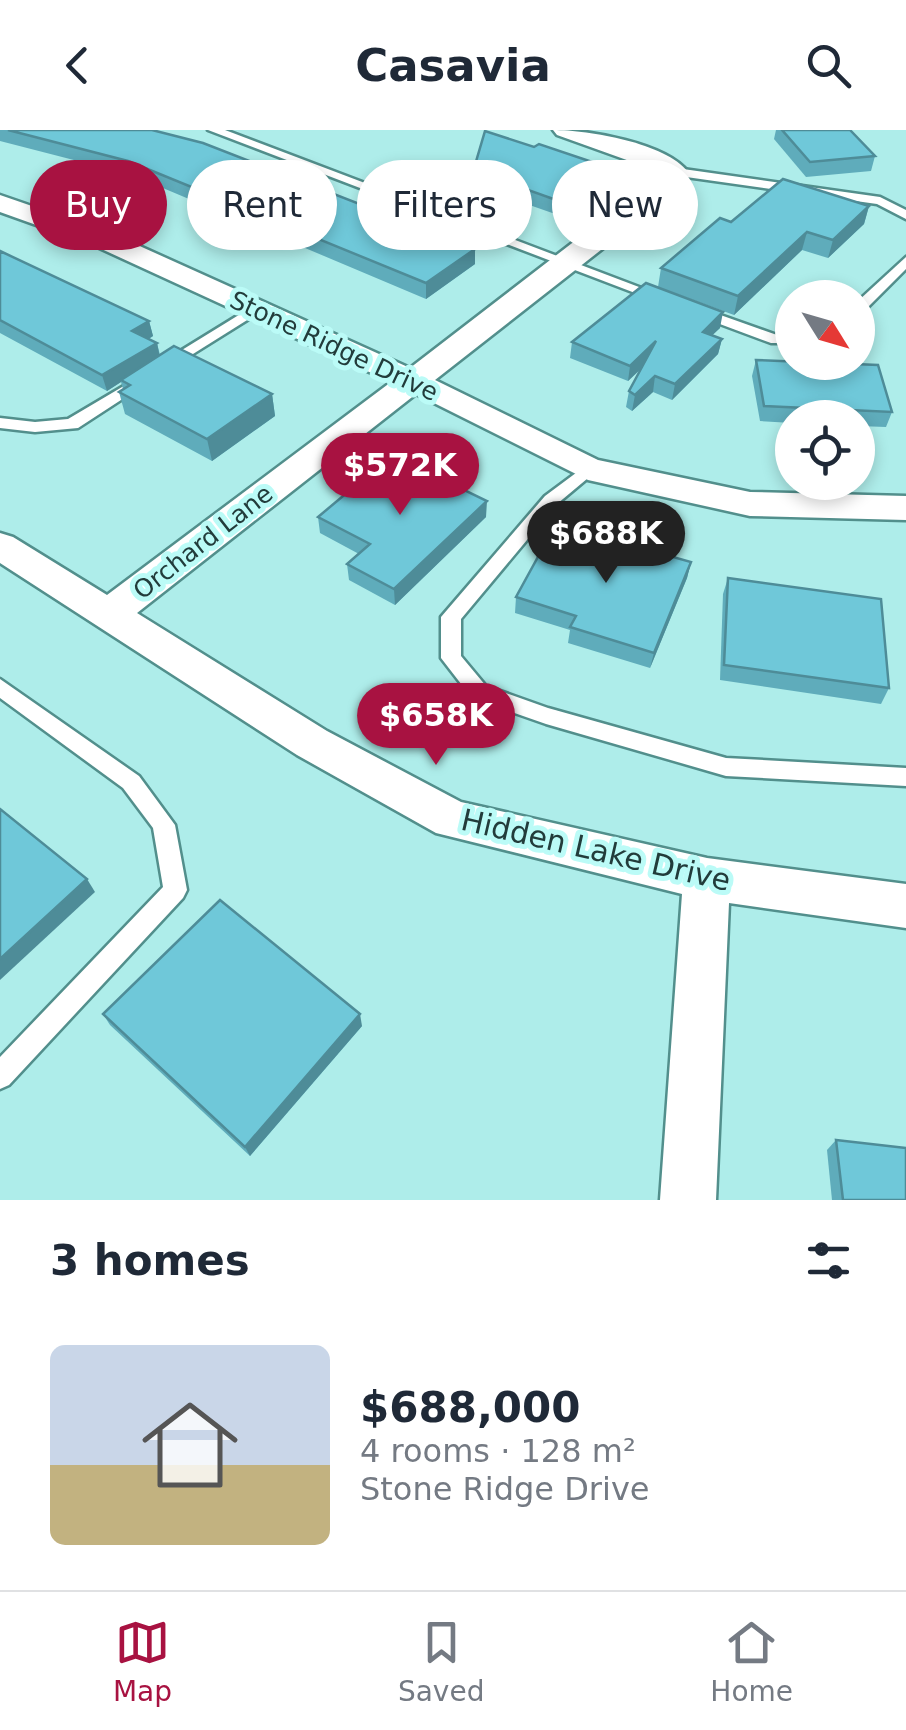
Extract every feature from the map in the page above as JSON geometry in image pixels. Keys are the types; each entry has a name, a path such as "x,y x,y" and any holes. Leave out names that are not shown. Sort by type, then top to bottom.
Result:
{"street":[{"path":"565,130 657,160"},
{"name":"Stone Ridge Drive","path":"0,203 104,240 414,381 588,469 750,504 906,508"},
{"name":"Orchard Lane","path":"107,616 583,250"},
{"name":"Hidden Lake Drive","path":"0,546 312,743 452,819 707,879 906,906"},
{"path":"688,1200 707,879"}],"lane":[{"path":"214,130 672,302"},
{"path":"698,175 880,200 906,215"},
{"path":"875,292 906,262"},
{"path":"689,308 775,340"},
{"path":"0,423 36,428 72,424 255,309"},
{"path":"588,469 552,500 451,616 451,658 480,692 546,716 726,766 906,777"},
{"path":"0,687 131,782 164,825 175,890 0,1076"}],"building":[{"path":"8,130 152,130 203,143 247,160 187,160 187,185 167,177 167,160 124,160"},
{"path":"782,130 850,130 875,156 810,162"},
{"path":"485,131 586,160 552,160 552,198 532,191 532,160 476,160"},
{"path":"783,179 869,206 833,240 807,232 738,296 661,268 682,250 698,250 698,237 720,218 731,222"},
{"path":"337,195 357,203 357,250 474,250 426,283 337,247"},
{"path":"0,251 149,321 132,331 157,343 102,375 0,320"},
{"path":"646,283 723,312 703,332 722,339 675,384 655,376 635,395 629,391 656,341 630,366 572,342"},
{"path":"174,346 272,394 207,439 119,392 130,385 121,380"},
{"path":"756,360 775,361 775,380 875,380 878,365 892,412 875,411 875,400 775,400 775,407 764,406"},
{"path":"392,455 487,501 394,589 347,564 370,544 318,517"},
{"path":"556,524 691,562 654,653 570,627 576,616 516,597"},
{"path":"728,578 881,599 889,688 724,665"},
{"path":"0,809 87,879 0,959"},
{"path":"220,900 360,1014 245,1147 103,1014"},
{"path":"836,1140 906,1148 906,1200 843,1200"}]}
